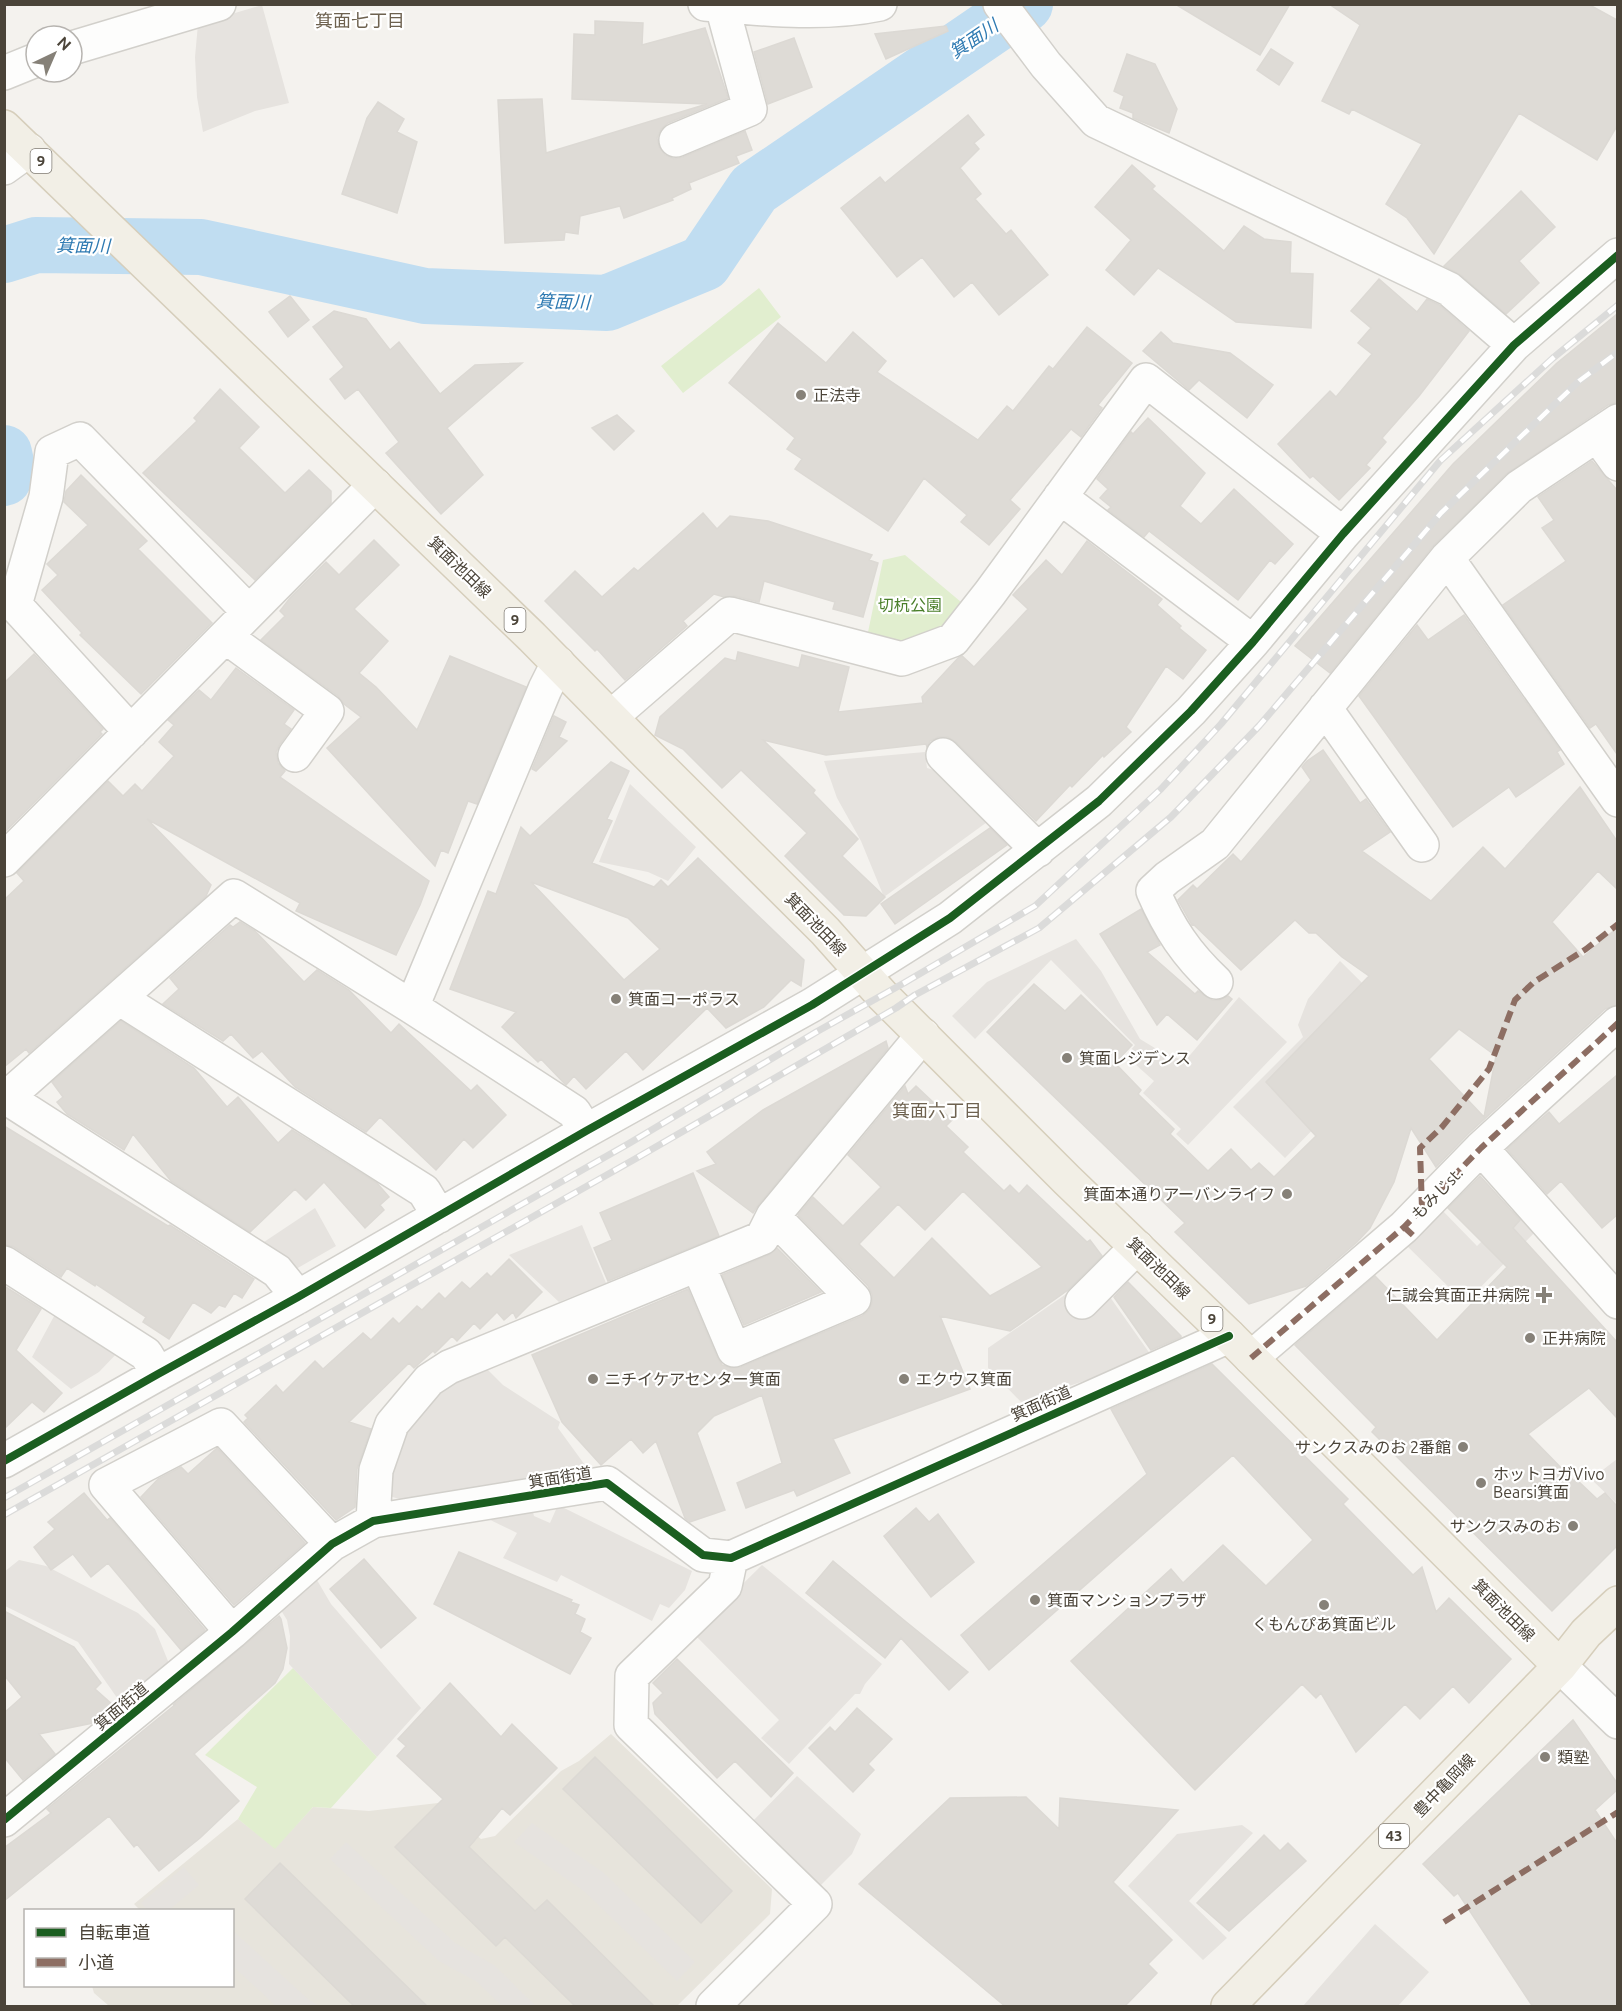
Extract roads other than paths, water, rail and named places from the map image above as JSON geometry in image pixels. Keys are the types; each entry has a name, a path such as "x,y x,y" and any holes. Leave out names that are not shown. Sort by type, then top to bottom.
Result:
{"main road":[{"name":"箕面池田線","path":"4,127 17,159 77,196 558,663 825,931 862,973 923,1035 1560,1666"},
{"path":"1560,1666 1586,1633 1617,1603"},
{"name":"豊中亀岡線","path":"1228,2007 1560,1666"}],"street":[{"path":"84,44 219,4"},
{"path":"1000,4 1046,65 1096,121 1449,289 1514,345"},
{"path":"676,140 750,109 713,5 863,6"},
{"path":"4,74 24,65"},
{"path":"4,1461 298,1298 586,1131 812,1005 950,918 1099,801 1191,711 1253,642 1343,534 1514,345 1617,255"},
{"path":"611,717 730,614 902,659 953,640 1146,380 1343,534"},
{"path":"1216,982 1196,963 1167,923 1153,891 1167,878 1215,844 1447,558 1519,487 1607,428 1617,464"},
{"path":"131,732 15,605 46,497 52,452 80,439 249,612"},
{"path":"4,860 375,485"},
{"path":"1060,497 1253,642"},
{"path":"1447,558 1617,800"},
{"path":"226,637 327,711 295,755"},
{"path":"412,1007 558,663"},
{"path":"1325,708 1422,845"},
{"path":"943,755 1038,850"},
{"path":"298,1298 277,1271 6,1099 234,896 574,1112 586,1131"},
{"path":"119,998 424,1191 439,1216"},
{"name":"もみじst.","path":"1240,1347 1404,1227 1481,1148 1617,1023"},
{"path":"373,1521 376,1470 392,1424 429,1380 449,1367 762,1238 773,1216 923,1035"},
{"path":"1481,1148 1612,1284"},
{"path":"698,1265 734,1350 854,1299 773,1216"},
{"path":"1082,1302 1137,1247"},
{"path":"4,1263 146,1354 158,1374"},
{"name":"箕面街道","path":"9,1807 232,1632 332,1544 373,1521 607,1483 703,1555 731,1558 1240,1347"},
{"path":"232,1632 106,1485 221,1425 332,1544"},
{"path":"713,2007 815,1904 631,1725 632,1676 724,1586 731,1558"},
{"path":"1560,1666 1617,1722"}],"waterway":[{"name":"箕面川","path":"4,255 36,245 201,247 425,296 607,303 704,263 754,189 1025,4"},
{"name":"箕面川","path":"4,453 7,467 4,478"}],"railway":[{"path":"4,1498 628,1144 1035,906 1161,789 1221,724 1440,461 1553,358 1618,305"},
{"path":"4,1515 635,1159 915,995 1039,928 1171,817 1259,726 1441,513 1579,381 1618,352"}],"place":[{"name":"正法寺","path":"801,395"},
{"name":"箕面コーポラス","path":"616,999"},
{"name":"箕面レジデンス","path":"1067,1058"},
{"name":"箕面本通りアーバンライフ","path":"1287,1194"},
{"name":"仁誠会箕面正井病院","path":"1544,1295"},
{"name":"正井病院","path":"1530,1338"},
{"name":"ニチイケアセンター箕面","path":"593,1379"},
{"name":"エクウス箕面","path":"904,1379"},
{"name":"サンクスみのお 2番館","path":"1463,1447"},
{"name":"ホットヨガVivo Bearsi箕面","path":"1481,1483"},
{"name":"サンクスみのお","path":"1573,1526"},
{"name":"箕面マンションプラザ","path":"1035,1600"},
{"name":"くもんぴあ箕面ビル","path":"1324,1605"},
{"name":"類塾","path":"1545,1757"}],"district":[{"name":"箕面七丁目","path":"360,21"},
{"name":"箕面六丁目","path":"937,1111"}],"park label":[{"name":"切杭公園","path":"910,605"}]}
